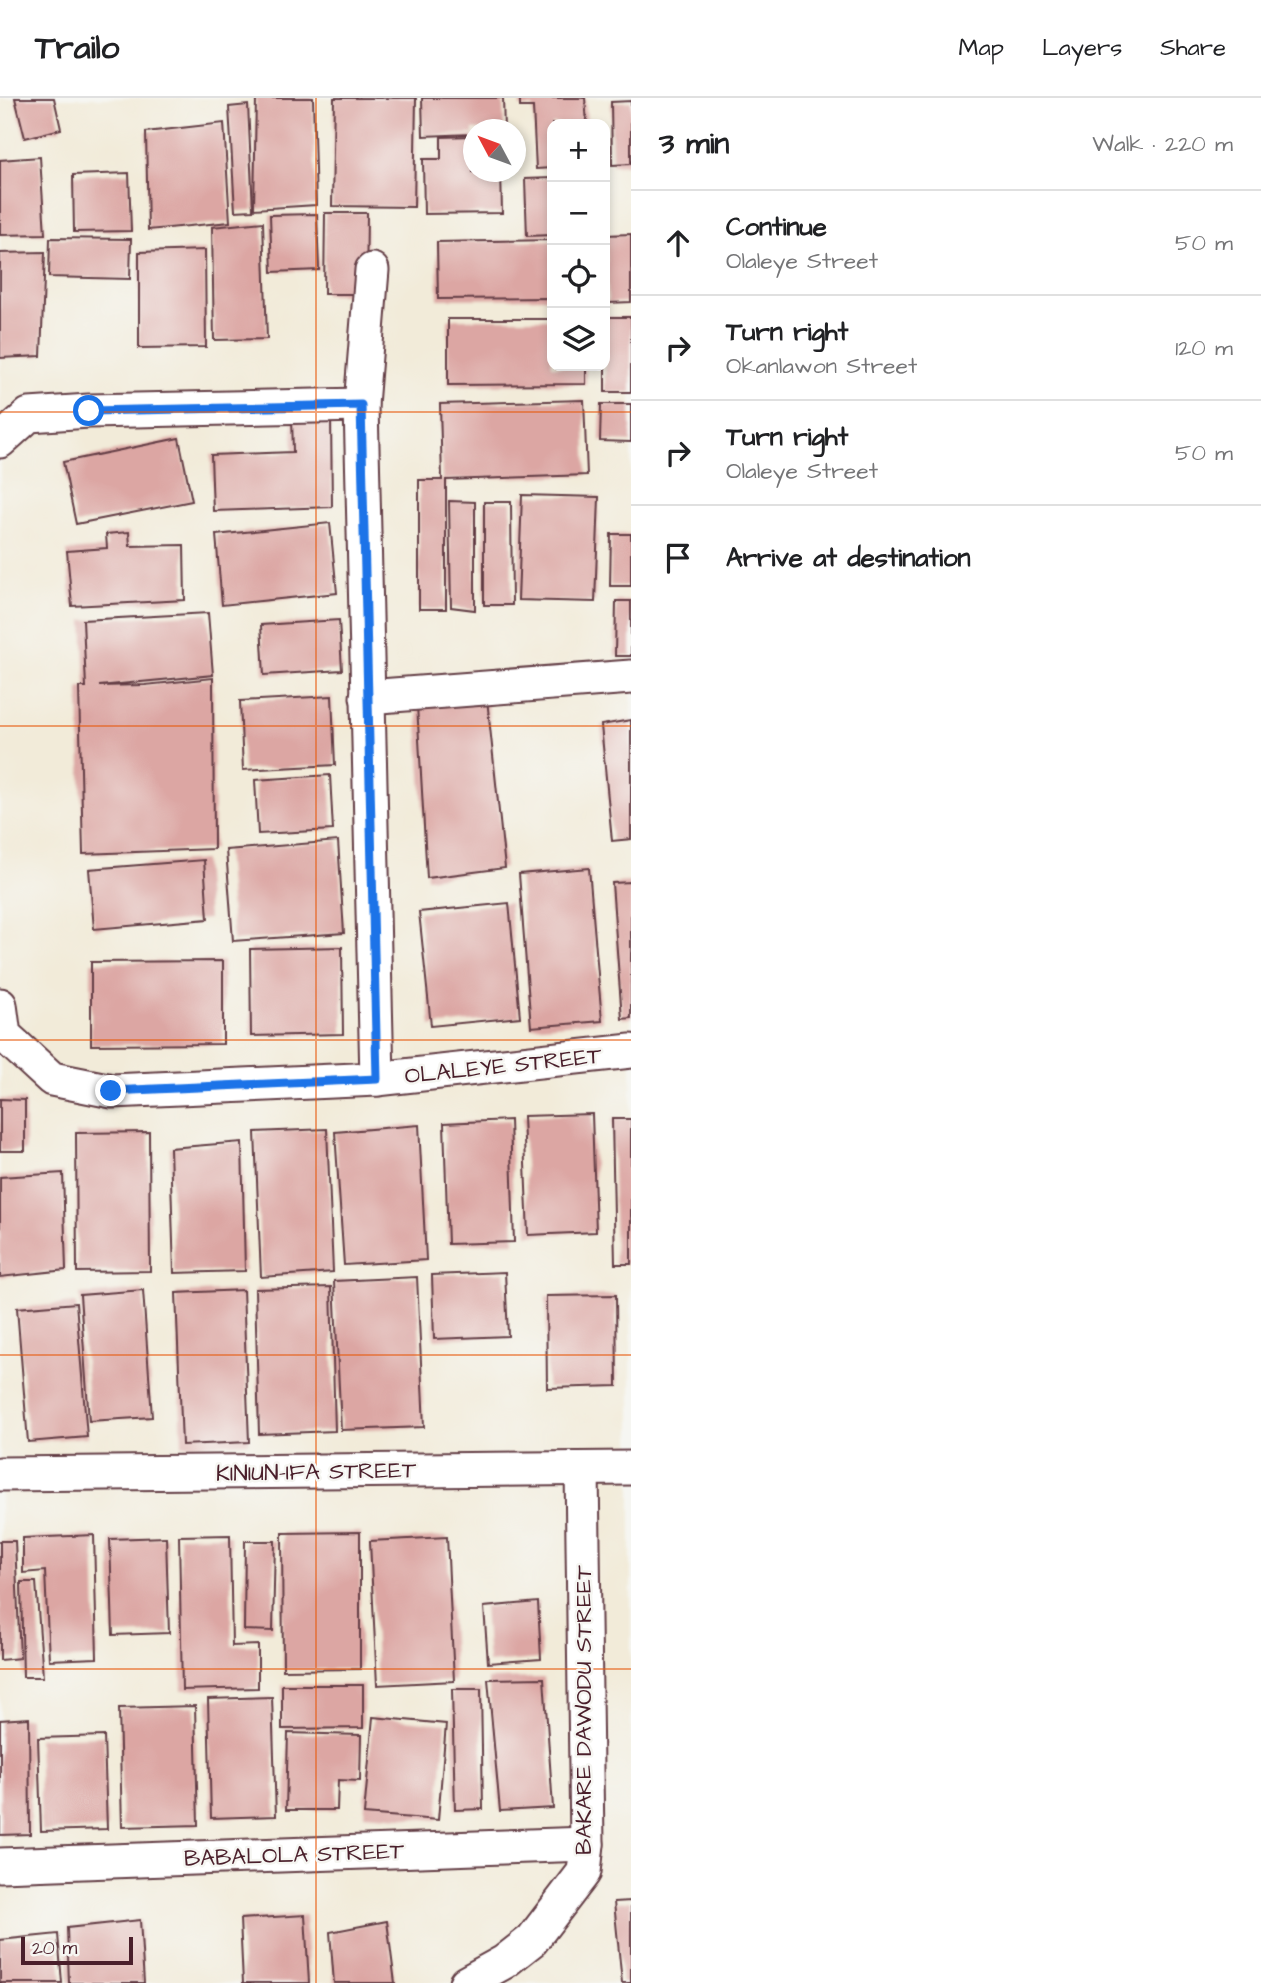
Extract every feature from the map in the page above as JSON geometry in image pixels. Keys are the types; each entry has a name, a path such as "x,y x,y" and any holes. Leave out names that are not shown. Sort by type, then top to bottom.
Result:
{"street":[{"path":"372,270 361,405 377,1079"},
{"path":"0,441 29,415 89,411 361,405"},
{"path":"367,697 631,677"},
{"name":"OLALEYE STREET","path":"0,1005 4,1035 52,1079 111,1091 377,1079 631,1051"},
{"name":"KINIUN-IFA STREET","path":"0,1474 631,1468"},
{"name":"BAKARE DAWODU STREET","path":"466,1983 503,1962 532,1940 583,1872 587,1843 582,1469"},
{"name":"BABALOLA STREET","path":"0,1865 587,1843"}],"building":[{"path":"15,98 54,98 61,129 25,138"},
{"path":"256,98 313,98 316,205 254,209"},
{"path":"334,98 416,98 414,207 332,206"},
{"path":"422,98 503,98 504,119 463,119 463,134 423,136"},
{"path":"520,98 585,98 587,119 547,119 547,168 536,169 533,107 520,107"},
{"path":"631,101 631,164 612,165 611,102"},
{"path":"248,105 253,210 235,211 229,107"},
{"path":"224,123 230,222 148,230 146,132"},
{"path":"463,136 463,182 501,182 502,213 424,214 423,159 441,159 441,137"},
{"path":"40,157 45,234 0,235 0,160"},
{"path":"129,173 131,231 74,232 73,175"},
{"path":"547,178 547,235 527,236 526,179"},
{"path":"325,213 367,213 366,294 324,294"},
{"path":"317,214 319,270 272,272 270,215"},
{"path":"263,222 267,339 214,340 212,227"},
{"path":"631,234 631,302 610,303 610,235"},
{"path":"50,238 131,239 130,279 49,277"},
{"path":"547,240 547,298 438,299 437,242"},
{"path":"205,250 206,347 139,348 139,252"},
{"path":"45,252 41,356 0,358 0,253"},
{"path":"610,317 631,317 631,392 605,392 605,371 610,371"},
{"path":"448,319 547,319 547,371 586,371 586,384 448,385"},
{"path":"584,400 587,475 446,480 446,609 419,609 419,480 442,480 440,404"},
{"path":"601,404 631,404 631,442 600,441"},
{"path":"331,416 332,507 213,511 211,455 293,452 292,417"},
{"path":"179,438 192,501 76,524 63,462"},
{"path":"522,495 599,497 595,602 518,600"},
{"path":"449,501 475,502 475,610 451,607"},
{"path":"484,502 511,502 512,605 484,605"},
{"path":"330,523 337,593 222,605 216,535"},
{"path":"129,532 130,546 184,545 185,600 72,606 67,551 107,548 106,534"},
{"path":"611,534 631,534 631,586 610,586"},
{"path":"616,601 631,601 631,656 615,656"},
{"path":"208,613 213,675 99,686 145,685 213,678 214,849 83,854 79,687 86,687 83,620"},
{"path":"339,620 342,670 264,675 261,625"},
{"path":"332,696 335,765 243,770 240,701"},
{"path":"487,699 505,868 427,878 417,705"},
{"path":"631,720 631,839 612,841 601,725"},
{"path":"330,775 333,830 258,834 255,780"},
{"path":"338,841 344,933 233,941 226,850"},
{"path":"204,860 208,919 94,929 89,869"},
{"path":"589,868 602,1021 531,1027 519,874"},
{"path":"631,882 631,1018 622,1019 612,883"},
{"path":"509,903 520,1017 431,1026 419,912"},
{"path":"342,947 343,1034 251,1036 250,949"},
{"path":"223,961 223,1044 91,1045 91,962"},
{"path":"0,1099 25,1100 25,1151 0,1151"},
{"path":"592,1114 596,1232 528,1235 523,1116"},
{"path":"612,1119 631,1119 631,1264 615,1264"},
{"path":"510,1120 514,1242 448,1244 444,1123"},
{"path":"419,1125 426,1260 344,1265 335,1132"},
{"path":"327,1129 333,1272 261,1277 255,1132"},
{"path":"149,1132 150,1271 77,1272 76,1133"},
{"path":"242,1142 245,1271 174,1273 170,1148"},
{"path":"63,1173 66,1270 0,1277 0,1177"},
{"path":"505,1272 508,1336 434,1339 432,1275"},
{"path":"417,1277 424,1427 341,1430 334,1281"},
{"path":"331,1287 335,1431 259,1434 255,1289"},
{"path":"143,1290 152,1417 89,1421 80,1295"},
{"path":"243,1290 249,1442 182,1445 176,1293"},
{"path":"616,1295 617,1386 547,1388 546,1296"},
{"path":"76,1303 87,1437 28,1442 17,1308"},
{"path":"360,1532 360,1669 283,1670 282,1533"},
{"path":"94,1535 97,1658 49,1660 45,1571 23,1573 23,1538"},
{"path":"230,1535 232,1646 258,1645 258,1688 182,1690 179,1536"},
{"path":"166,1537 169,1633 113,1635 110,1539"},
{"path":"447,1537 454,1681 377,1685 370,1541"},
{"path":"0,1541 15,1541 20,1658 0,1660"},
{"path":"245,1541 275,1541 273,1631 244,1630"},
{"path":"21,1582 36,1582 43,1677 23,1677"},
{"path":"538,1602 541,1659 488,1663 484,1607"},
{"path":"544,1678 553,1808 500,1811 488,1679"},
{"path":"282,1685 363,1685 363,1728 282,1729"},
{"path":"452,1689 481,1689 483,1809 455,1810"},
{"path":"272,1697 276,1816 211,1818 208,1699"},
{"path":"195,1706 198,1825 122,1827 119,1708"},
{"path":"373,1717 446,1724 438,1820 364,1814"},
{"path":"29,1718 30,1834 0,1835 0,1720"},
{"path":"288,1733 361,1735 360,1781 338,1780 337,1810 286,1810"},
{"path":"104,1736 107,1829 41,1831 38,1738"},
{"path":"631,1901 631,1983 622,1983 614,1902"},
{"path":"305,1915 309,1983 243,1983 240,1919"},
{"path":"140,1920 144,1983 69,1983 67,1928"},
{"path":"387,1921 395,1983 334,1983 330,1932"},
{"path":"58,1934 62,1983 0,1983 0,1940"}],"route":[{"path":"89,411 361,405 377,1079 111,1091"}]}
